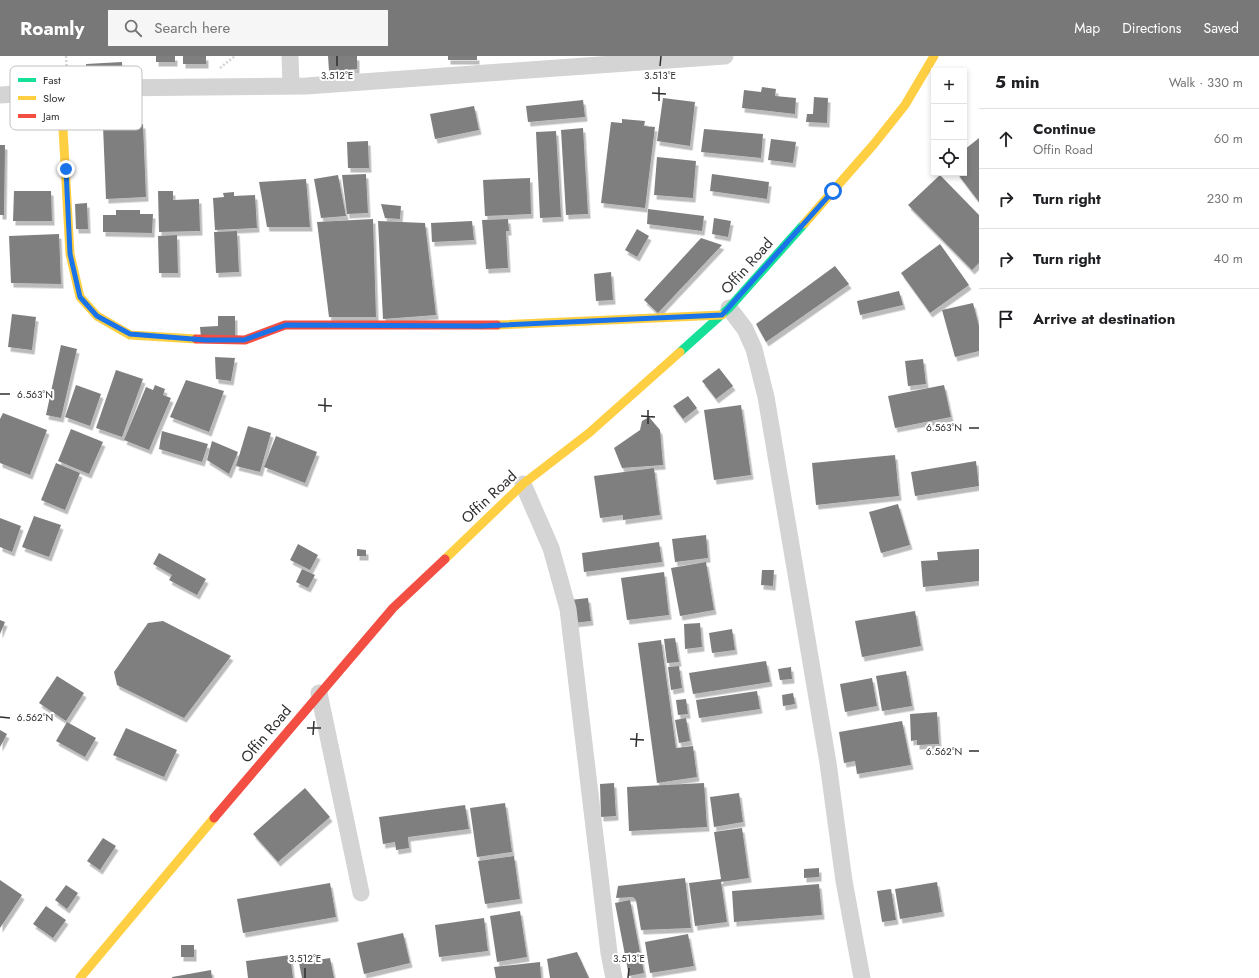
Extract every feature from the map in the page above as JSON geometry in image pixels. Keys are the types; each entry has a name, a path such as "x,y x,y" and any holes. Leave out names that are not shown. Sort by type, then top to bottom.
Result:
{"street":[{"path":"290,56 291,85"},
{"path":"142,87 306,86 725,56"},
{"name":"Offin Road","path":"80,978 319,693 393,608 523,484 588,433 726,312 874,144 905,105 934,56"},
{"path":"0,95 10,95"},
{"path":"63,130 70,254 80,297 97,316 130,334 205,340 244,340 286,325 480,326 726,312 745,330 754,349 766,397 827,755 844,881 862,978"},
{"path":"523,484 551,548 568,609 608,953 614,978"},
{"path":"319,693 361,893"}],"building":[{"path":"156,56 175,56 175,62 156,62"},
{"path":"183,56 206,56 206,64 183,64"},
{"path":"328,56 357,56 357,69 329,71"},
{"path":"448,56 477,56 477,60 448,60"},
{"path":"122,62 122,66 86,66 86,64"},
{"path":"762,87 776,89 775,96 796,98 795,114 742,108 744,90 761,92"},
{"path":"814,97 828,98 827,123 806,122 807,114 813,114"},
{"path":"663,98 695,102 690,146 657,141"},
{"path":"583,100 585,117 528,122 526,106"},
{"path":"474,106 479,130 435,139 430,114"},
{"path":"622,119 645,121 644,126 655,127 645,208 601,203 611,122 622,123"},
{"path":"142,124 146,197 106,199 103,130 142,130"},
{"path":"583,128 588,214 566,215 561,130"},
{"path":"704,129 763,134 761,158 701,152"},
{"path":"556,131 561,217 540,218 536,132"},
{"path":"979,138 979,202 959,176 967,176 967,148"},
{"path":"771,139 796,142 793,163 768,160"},
{"path":"368,141 369,168 348,168 347,142"},
{"path":"0,145 5,145 4,215 0,215"},
{"path":"657,157 696,161 693,198 654,195"},
{"path":"366,174 368,213 347,214 342,175"},
{"path":"712,174 769,182 767,199 710,191"},
{"path":"338,175 346,216 321,218 314,179"},
{"path":"939,176 941,176 979,215 979,263 972,270 908,205"},
{"path":"530,178 531,214 485,216 483,180"},
{"path":"306,179 310,227 267,227 259,182"},
{"path":"14,191 51,191 52,221 13,221"},
{"path":"158,191 173,191 173,200 199,199 200,231 159,232"},
{"path":"234,192 234,196 255,195 257,228 215,230 213,198 224,197 223,193"},
{"path":"87,203 88,229 76,229 75,204"},
{"path":"381,204 401,206 400,219 385,218"},
{"path":"648,209 704,216 702,231 647,224"},
{"path":"116,210 140,210 140,214 153,214 152,233 103,232 103,215 116,215"},
{"path":"714,218 731,221 728,237 712,234"},
{"path":"373,219 376,317 329,317 317,222"},
{"path":"508,219 509,231 506,231 508,268 486,269 482,220"},
{"path":"378,221 425,223 436,315 383,319"},
{"path":"472,221 474,240 432,242 431,223"},
{"path":"637,229 649,236 637,257 625,250"},
{"path":"237,231 239,272 216,273 214,232"},
{"path":"59,234 61,284 11,283 9,236"},
{"path":"177,235 178,273 159,273 158,236"},
{"path":"701,238 722,245 658,313 644,300"},
{"path":"940,244 969,285 930,313 901,273"},
{"path":"835,266 849,284 766,342 756,324"},
{"path":"611,272 613,300 596,301 594,274"},
{"path":"899,291 903,305 860,315 857,301"},
{"path":"973,303 979,326 979,351 955,357 942,310"},
{"path":"12,314 36,317 32,350 8,347"},
{"path":"218,316 235,316 235,337 201,338 200,327 218,326"},
{"path":"61,345 77,349 61,418 46,415"},
{"path":"215,357 235,358 231,381 216,379"},
{"path":"923,359 926,384 908,386 905,361"},
{"path":"719,368 733,386 716,399 702,381"},
{"path":"116,370 143,379 122,437 96,428"},
{"path":"186,380 224,391 209,432 170,417"},
{"path":"76,385 101,394 90,426 65,417"},
{"path":"155,385 165,389 163,395 171,398 149,450 124,440 146,387 153,390"},
{"path":"944,385 951,417 895,428 888,396"},
{"path":"688,396 697,408 683,419 673,406"},
{"path":"741,405 751,475 714,480 704,410"},
{"path":"3,413 47,430 30,475 0,463 0,419"},
{"path":"649,417 660,430 663,465 622,468 614,448 640,430 642,421"},
{"path":"248,426 271,433 260,472 236,466"},
{"path":"71,429 103,442 89,474 58,461"},
{"path":"162,431 208,444 202,462 159,449"},
{"path":"276,436 317,452 305,483 264,467"},
{"path":"212,441 238,452 229,474 207,460"},
{"path":"895,455 899,496 816,505 812,463"},
{"path":"976,461 979,486 915,496 911,472"},
{"path":"56,463 80,473 65,510 41,500"},
{"path":"654,468 660,515 623,520 623,515 600,518 594,476"},
{"path":"898,504 910,545 881,553 869,512"},
{"path":"34,516 61,525 49,557 22,547"},
{"path":"0,518 21,526 12,552 0,547"},
{"path":"706,535 708,558 675,562 672,539"},
{"path":"659,542 662,562 584,572 582,553"},
{"path":"298,544 318,555 310,570 290,560"},
{"path":"357,549 366,550 366,556 357,556"},
{"path":"979,549 979,581 923,587 921,561 938,560 937,552"},
{"path":"159,553 206,579 197,595 169,580 172,575 153,564"},
{"path":"706,562 714,610 680,616 671,568"},
{"path":"302,569 315,575 308,588 296,582"},
{"path":"762,570 774,570 773,586 761,585"},
{"path":"664,572 669,615 627,620 621,578"},
{"path":"588,598 591,621 573,623 570,600"},
{"path":"915,611 921,646 862,657 855,621"},
{"path":"0,620 5,622 0,634"},
{"path":"163,621 231,656 184,718 117,685 114,672 148,623"},
{"path":"700,623 702,647 685,649 684,624"},
{"path":"732,629 735,650 712,653 709,633"},
{"path":"675,638 679,662 667,663 664,639"},
{"path":"661,640 676,748 693,746 697,777 657,783 638,643"},
{"path":"766,661 770,682 693,694 689,673"},
{"path":"679,666 682,688 671,690 668,667"},
{"path":"791,667 792,679 780,680 778,669"},
{"path":"906,671 912,706 882,711 876,676"},
{"path":"57,676 84,693 66,721 39,703"},
{"path":"872,678 877,706 845,712 840,684"},
{"path":"757,691 760,709 699,718 696,700"},
{"path":"793,693 795,704 783,706 782,695"},
{"path":"686,699 688,714 678,715 676,700"},
{"path":"937,712 939,744 917,745 917,740 911,741 910,714"},
{"path":"686,718 690,741 679,743 675,720"},
{"path":"902,721 911,765 857,774 855,761 844,763 839,732"},
{"path":"67,722 96,738 85,757 56,741"},
{"path":"126,728 177,750 164,777 113,755"},
{"path":"0,730 7,734 0,747"},
{"path":"614,783 616,816 601,817 600,784"},
{"path":"704,783 707,827 629,831 627,787"},
{"path":"305,788 330,817 278,862 253,834"},
{"path":"739,793 743,822 714,827 710,797"},
{"path":"505,803 512,852 477,857 470,808"},
{"path":"465,805 469,829 408,837 409,848 396,850 395,842 383,844 379,817"},
{"path":"742,828 749,878 721,882 727,922 695,926 689,883 721,879 714,832"},
{"path":"103,838 116,846 100,870 87,861"},
{"path":"514,856 520,899 485,904 478,861"},
{"path":"819,868 819,877 804,878 804,869"},
{"path":"685,878 691,928 641,930 636,900 633,897 616,898 618,886"},
{"path":"0,880 22,895 0,928"},
{"path":"937,882 942,912 900,919 895,889"},
{"path":"330,883 336,917 243,933 237,899"},
{"path":"819,884 822,915 734,922 732,891"},
{"path":"66,885 78,893 67,909 55,900"},
{"path":"891,889 896,920 882,922 877,891"},
{"path":"630,900 644,973 629,976 615,903"},
{"path":"46,906 66,920 53,938 33,924"},
{"path":"520,911 527,957 497,962 490,916"},
{"path":"484,918 488,951 439,957 435,925"},
{"path":"403,933 410,963 364,974 357,943"},
{"path":"688,934 694,966 650,973 645,942"},
{"path":"181,945 194,945 194,957 181,957"},
{"path":"577,952 589,978 550,978 547,959"},
{"path":"290,955 293,978 248,978 246,961"},
{"path":"330,958 334,978 302,978 299,963"},
{"path":"540,962 541,978 496,978 494,967"},
{"path":"211,970 212,978 172,978 172,977"}],"traffic: fast":[{"path":"680,352 729,308 804,224"}],"traffic: slow":[{"path":"804,224 874,144 905,105 934,56"},
{"path":"63,130 70,254 80,297 97,316 130,335 196,339"},
{"path":"497,325 722,315"},
{"path":"445,559 523,484 589,433 680,352"},
{"path":"80,978 214,818"}],"traffic: jam":[{"path":"196,339 245,340 285,325 497,325"},
{"path":"214,818 393,608 445,559"}],"route":[{"path":"66,169 70,254 80,297 97,316 130,334 205,340 244,340 286,325 480,326 722,315 833,191"}]}
